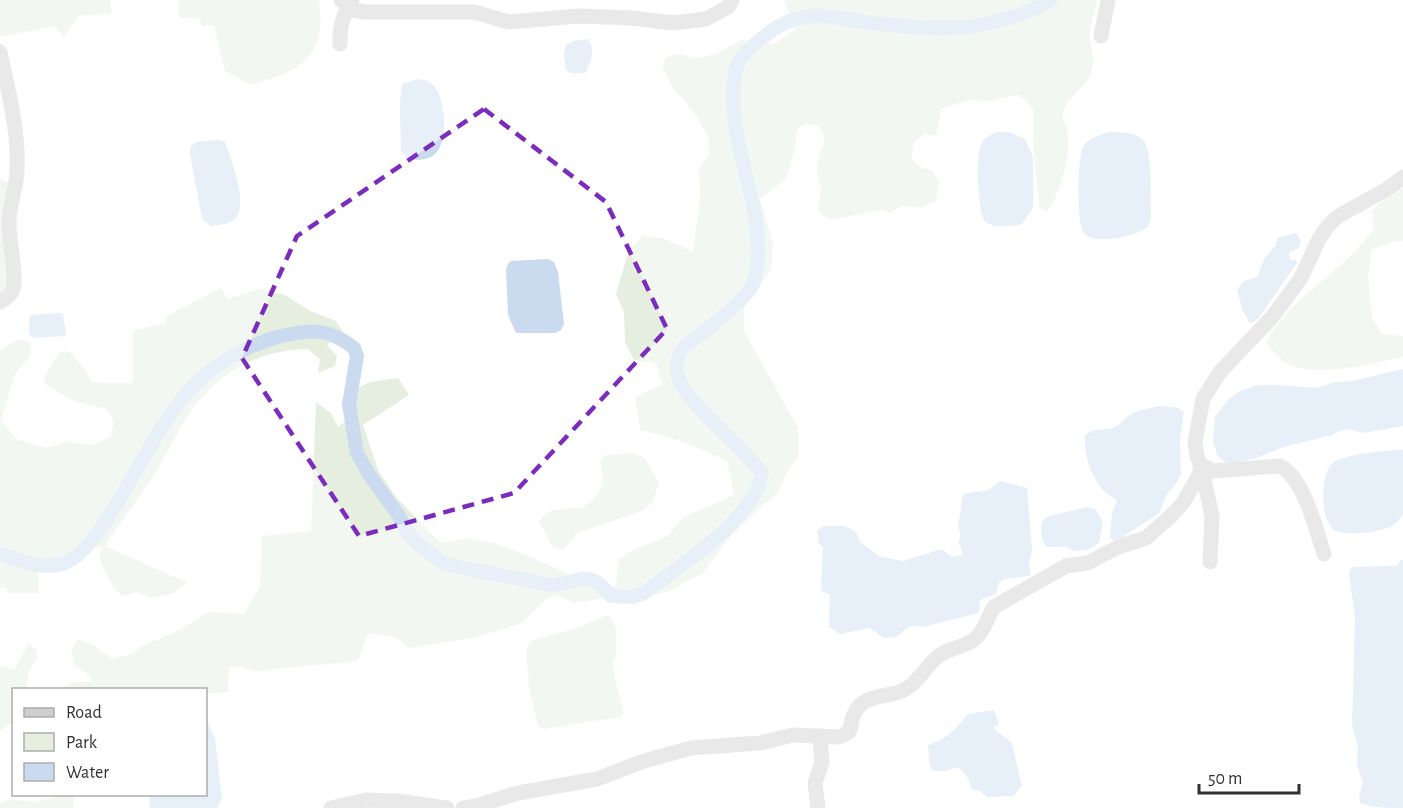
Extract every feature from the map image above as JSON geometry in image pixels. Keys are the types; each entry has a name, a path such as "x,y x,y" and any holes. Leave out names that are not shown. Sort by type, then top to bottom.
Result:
{"street":[{"path":"340,44 340,27 347,3 365,12 474,12 508,22 578,15 673,23 706,19 728,7 732,0"},
{"path":"1101,36 1108,0"},
{"path":"0,52 15,139 17,168 8,223 14,287 7,298 0,302"},
{"path":"1210,562 1212,516 1195,442 1203,399 1220,372 1273,316 1301,278 1319,239 1328,226 1337,217 1387,189 1403,177"},
{"path":"1202,465 1213,471 1280,466 1287,470 1304,498 1324,554"},
{"path":"463,808 518,793 597,779 644,761 691,748 760,743 793,735 839,736 849,732 853,715 863,703 870,698 908,688 943,651 975,640 984,628 987,617 994,607 1066,566 1088,563 1118,547 1146,537 1170,517 1182,503 1199,475 1202,465"},
{"path":"818,808 815,783 822,762 820,737"},
{"path":"331,808 366,800 396,801 447,808"}],"highlighted area":[{"path":"484,109 606,202 667,329 514,493 359,536 242,358 297,236"}],"green space":[{"path":"0,0 110,0 112,13 78,16 64,37 54,26 0,37"},
{"path":"179,0 318,0 321,20 317,42 305,61 296,68 275,78 250,85 225,71 214,26 202,26 199,18 181,18 178,12"},
{"path":"785,0 1098,0 1090,32 1092,68 1085,84 1064,109 1068,152 1056,197 1046,212 1039,207 1033,141 1034,111 1026,100 1018,95 990,101 969,100 941,109 936,136 925,134 914,142 911,158 920,167 933,171 939,182 936,201 921,207 902,206 891,213 881,210 831,220 823,215 818,209 821,188 817,171 824,143 823,133 819,126 806,124 797,129 795,148 786,179 760,199 773,244 771,269 744,308 744,331 798,428 798,457 787,472 778,493 729,538 703,573 669,591 628,603 604,598 574,603 558,596 546,599 522,623 473,638 408,648 395,638 368,634 358,660 255,671 241,667 229,667 228,692 207,694 207,688 63,688 73,683 93,682 89,675 75,666 71,650 78,639 91,644 112,659 131,654 209,612 244,614 260,587 262,536 311,531 316,402 331,413 338,427 355,414 357,388 370,382 398,378 409,395 363,425 378,470 396,497 441,543 470,538 494,543 566,573 615,587 619,559 633,550 668,536 682,518 734,495 727,461 685,443 640,430 635,397 662,384 656,363 634,360 625,342 624,312 616,294 629,250 643,236 663,238 693,252 700,199 699,169 709,156 709,139 696,115 673,88 662,67 666,57 678,54 697,58 716,54 741,40 774,44 796,29"},
{"path":"0,179 8,183 9,196 8,288 0,295"},
{"path":"1403,188 1403,241 1392,242 1372,250 1368,275 1372,318 1382,334 1403,336 1403,357 1331,370 1302,369 1290,365 1276,355 1266,342 1285,315 1355,251 1374,229 1372,211 1391,192"},
{"path":"221,288 228,299 258,289 285,295 310,311 336,321 343,332 327,345 337,356 335,366 318,373 320,359 308,349 291,350 260,357 220,380 191,411 158,469 105,546 188,583 173,593 151,598 137,592 122,596 113,586 102,565 99,553 104,546 93,548 75,561 38,573 39,593 8,593 6,588 0,587 0,351 17,340 29,341 31,355 15,374 1,420 16,439 46,448 67,442 94,445 111,436 114,423 107,409 74,401 46,385 44,378 60,351 70,352 92,381 133,383 133,331 166,323 166,316"},
{"path":"634,453 645,458 659,482 653,502 644,510 577,533 564,549 554,549 539,522 543,517 552,511 582,507 594,498 602,485 600,461 605,455"},
{"path":"605,616 611,616 616,629 614,675 624,713 620,717 544,729 538,726 529,688 526,648 533,640 574,629"},
{"path":"29,643 37,651 37,658 28,674 27,688 12,688 12,725 0,731 0,666 14,670"},
{"path":"75,796 73,808 0,808 0,803 10,799 32,802 54,797"}],"water":[{"path":"588,39 592,52 591,61 585,73 571,73 566,70 564,53 566,45"},
{"path":"417,79 430,83 438,92 444,120 439,148 432,156 418,160 408,159 401,151 400,103 402,84"},
{"path":"998,132 1008,132 1024,138 1033,156 1033,208 1022,224 1013,226 989,224 982,216 980,208 978,162 980,147 987,137"},
{"path":"1108,132 1133,135 1141,138 1145,143 1150,163 1151,218 1148,227 1135,234 1115,239 1096,239 1083,232 1081,226 1080,162 1084,145"},
{"path":"219,140 225,142 231,160 238,182 240,205 234,220 211,226 202,219 190,154 191,146 196,142"},
{"path":"1296,233 1301,241 1298,249 1289,252 1290,260 1296,260 1297,263 1258,319 1250,324 1242,309 1237,290 1243,282 1258,276 1264,259 1276,245 1277,238"},
{"path":"548,259 554,262 558,272 564,324 561,330 555,333 516,333 508,315 506,269 508,264 511,261"},
{"path":"63,314 65,336 34,338 29,334 30,315"},
{"path":"1403,369 1403,426 1362,433 1350,429 1340,431 1284,447 1256,458 1232,463 1224,462 1217,455 1213,441 1215,417 1228,400 1238,392 1257,385 1317,388"},
{"path":"1161,406 1178,408 1184,412 1180,440 1181,474 1166,496 1159,513 1121,538 1113,540 1110,538 1112,513 1117,500 1102,489 1092,473 1086,454 1085,435 1096,430 1113,428 1132,414"},
{"path":"1403,450 1403,513 1398,521 1390,527 1369,532 1346,533 1333,530 1327,519 1323,497 1326,474 1333,463 1356,455"},
{"path":"1000,481 1027,488 1032,550 1029,564 1031,576 1005,579 999,582 996,594 980,600 979,613 923,627 912,626 897,637 884,638 869,628 840,634 829,627 830,595 821,591 823,547 819,544 817,531 823,526 845,526 856,532 860,542 881,557 903,561 942,549 952,557 962,555 958,543 961,535 958,528 963,494 989,490"},
{"path":"1087,507 1096,510 1103,522 1099,542 1095,546 1087,550 1074,551 1066,547 1047,547 1041,533 1044,519"},
{"path":"1403,560 1403,808 1370,806 1360,803 1359,796 1363,782 1357,766 1358,747 1352,726 1355,617 1349,573 1352,567 1397,566"},
{"path":"994,710 999,725 994,726 996,731 1012,743 1022,786 1013,796 987,797 979,790 972,790 966,776 959,768 932,771 929,761 928,745 951,733 968,714"},
{"path":"207,721 215,738 222,799 217,808 150,808 149,796 207,796"}],"waterway":[{"path":"0,554 46,566 56,566 74,558 99,531 164,424 194,385 234,355 269,339 311,331 336,337 354,348 357,356 349,404 357,453 368,473 417,543 444,564 550,585 588,579 595,581 611,596 633,597 644,593 714,540 731,524 756,491 762,473 691,398 682,386 677,372 678,357 683,348 735,306 747,294 755,277 758,241 755,217 734,118 733,94 736,69 741,58 752,46 774,30 803,17 824,16 915,27 965,27 1010,18 1051,0"}]}
